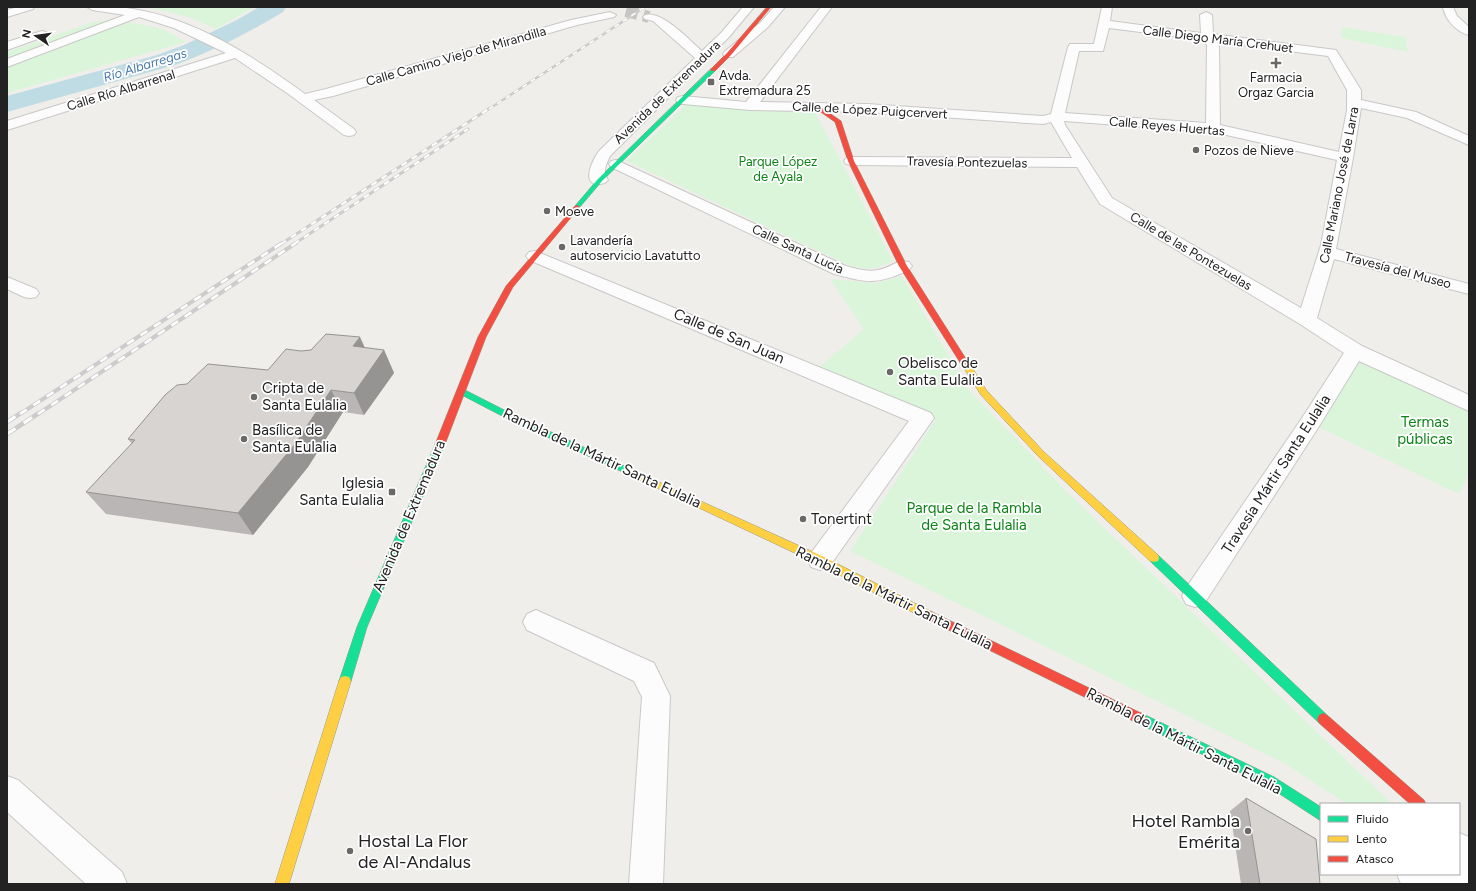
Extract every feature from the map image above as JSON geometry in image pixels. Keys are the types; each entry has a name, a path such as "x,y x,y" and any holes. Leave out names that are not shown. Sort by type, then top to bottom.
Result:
{"street":[{"path":"7,14 29,7"},
{"path":"92,7 116,8 168,21 190,30 231,51 303,98 349,132"},
{"path":"576,22 597,7"},
{"name":"Avenida de Extremadura","path":"600,180 597,178 597,167 604,154 725,35 749,7"},
{"name":"Avenida de Extremadura","path":"282,884 362,627 461,391 482,337 510,286 600,180 729,54 769,7"},
{"name":"Avenida de Extremadura","path":"729,54 764,25 780,7"},
{"path":"750,106 827,7"},
{"path":"1057,118 1074,47 1099,48 1107,7"},
{"path":"1448,7 1450,15 1457,24 1469,32"},
{"path":"87,18 116,8"},
{"name":"Calle Camino Viejo de Mirandilla","path":"303,98 328,93 612,11"},
{"path":"7,63 138,14"},
{"path":"1206,15 1207,38 1213,45 1213,128"},
{"path":"649,17 657,19 702,58"},
{"name":"Calle Diego María Crehuet","path":"1104,24 1332,53"},
{"path":"7,46 52,31"},
{"path":"681,40 697,42 712,41 725,35"},
{"name":"Calle Río Albarrenal","path":"7,126 231,51"},
{"name":"Calle Mariano José de Larra","path":"1307,320 1328,252 1355,103 1354,90 1332,53"},
{"name":"Calle de López Puigcervert","path":"683,100 750,106 859,108 1043,120 1057,118"},
{"path":"1355,103 1411,115 1469,141"},
{"path":"816,107 838,121 851,160 903,266 984,393 1041,454 1195,596 1320,716 1419,803"},
{"path":"838,121 845,114 859,108"},
{"name":"Calle Reyes Huertas","path":"1057,118 1213,128 1346,158"},
{"name":"Calle de las Pontezuelas","path":"1057,118 1058,125 1106,201 1307,320 1354,351 1469,404"},
{"name":"Travesía Pontezuelas","path":"851,160 1082,163"},
{"name":"Calle Santa Lucía","path":"616,164 840,270 862,276 883,275 903,266"},
{"name":"Travesía del Museo","path":"1328,252 1469,289"},
{"name":"Calle de San Juan","path":"535,256 923,418"},
{"path":"7,282 30,294"},
{"name":"Travesía Mártir Santa Eulalia","path":"1195,596 1306,429 1354,351"},
{"name":"Rambla de la Mártir Santa Eulalia","path":"461,391 514,418 820,560 973,637 1270,781 1320,814"},
{"name":"Rambla de la Mártir Santa Eulalia","path":"820,560 923,418"},
{"path":"536,622 644,672 656,696 646,884"},
{"path":"7,791 110,884"},
{"path":"1460,853 1462,861 1460,867"},
{"path":"1415,875 1428,881 1445,882 1456,875"},
{"path":"1459,875 1469,882"}],"green space":[{"path":"147,7 254,7 216,29 188,17"},
{"path":"114,19 163,29 186,42 7,93 7,52 93,22"},
{"path":"1342,27 1405,37 1408,52 1341,38"},
{"name":"Parque López de Ayala","path":"687,104 814,110 893,261 874,268 858,267 844,263 627,161"},
{"name":"Parque de la Rambla de Santa Eulalia","path":"902,276 968,389 1067,492 1391,803 1345,803 1284,763 850,551 936,419 817,369 864,329 830,279 877,283"},
{"name":"Termas públicas","path":"1355,351 1469,404 1469,473 1459,494 1310,423"}],"building":[{"name":"Basílica de Santa Eulalia","path":"326,334 360,337 353,346 384,350 354,393 331,390 295,444 238,513 86,492 135,440 128,439 165,395 177,385 187,384 208,364 268,370 286,349 301,351 311,350"},
{"path":"1246,798 1316,839 1320,884 1260,884"}],"waterway":[{"name":"Río Albarregas","path":"7,104 166,60 193,50 245,25 275,7"}],"tunnel":[{"path":"626,11 649,17"}],"railway":[{"path":"489,109 645,7"},
{"path":"281,244 490,108"},
{"path":"294,244 468,129"},
{"path":"20,414 282,243"},
{"path":"38,414 296,243"},
{"path":"7,422 21,413"},
{"path":"7,434 39,413"}],"traffic: fast":[{"path":"577,207 600,180 713,70"},
{"path":"461,391 507,415 630,472"},
{"path":"345,681 362,627 439,447"},
{"path":"1154,558 1323,719"},
{"path":"1141,719 1270,781 1320,814"}],"traffic: slow":[{"path":"964,362 984,393 1041,454 1154,558"},
{"path":"630,472 820,560 930,616"},
{"path":"282,884 345,681"}],"traffic: jam":[{"path":"713,70 729,54 769,7"},
{"path":"817,107 838,121 851,161 903,266 964,362"},
{"path":"439,447 482,337 510,286 577,207"},
{"path":"930,616 1141,719"},
{"path":"1323,719 1419,803"}],"place":[{"name":"Farmacia Orgaz Garcia","path":"1276,63"},
{"name":"Avda. Extremadura 25","path":"711,82"},
{"name":"Pozos de Nieve","path":"1196,150"},
{"name":"Moeve","path":"547,211"},
{"name":"Lavandería autoservicio Lavatutto","path":"562,247"},
{"name":"Obelisco de Santa Eulalia","path":"890,372"},
{"name":"Cripta de Santa Eulalia","path":"254,397"},
{"name":"Basílica de Santa Eulalia","path":"244,439"},
{"name":"Iglesia Santa Eulalia","path":"392,492"},
{"name":"Tonertint","path":"803,519"},
{"name":"Hotel Rambla Emérita","path":"1248,831"},
{"name":"Hostal La Flor de Al-Andalus","path":"350,851"}]}
